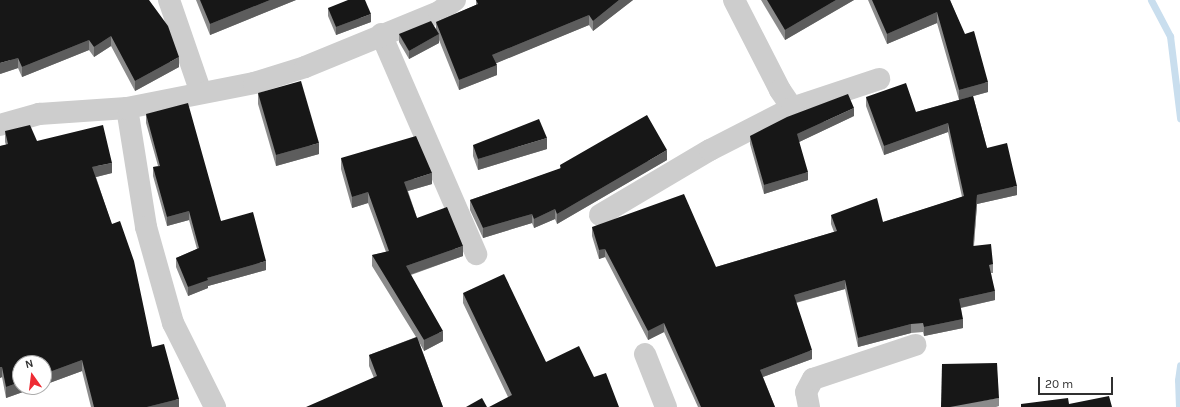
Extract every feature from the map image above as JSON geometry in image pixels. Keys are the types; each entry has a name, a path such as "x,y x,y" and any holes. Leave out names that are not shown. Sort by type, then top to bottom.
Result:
{"street":[{"path":"170,0 201,93"},
{"path":"734,0 780,90 792,108"},
{"path":"0,125 39,114 127,108 254,83 305,67 381,34 441,4"},
{"path":"381,34 476,254"},
{"path":"600,215 710,150 792,108 879,79"},
{"path":"127,108 146,227 171,315 215,407"},
{"path":"809,407 806,392 814,379 915,345"},
{"path":"645,354 666,407"}],"building":[{"path":"0,0 149,0 168,26 179,57 135,81 111,36 94,47 89,40 22,67 18,58 0,63"},
{"path":"200,0 270,0 210,24"},
{"path":"348,0 365,0 371,14 336,27 328,8"},
{"path":"476,0 619,0 593,21 589,15 492,55 497,65 459,80 436,22 478,4"},
{"path":"767,0 836,0 785,30"},
{"path":"872,0 950,0 965,34 974,31 988,82 959,90 937,12 887,34"},
{"path":"431,21 439,34 409,51 399,34"},
{"path":"301,81 319,143 276,155 258,93"},
{"path":"906,83 916,112 973,96 987,148 1007,143 1017,186 977,195 973,246 991,244 993,264 989,265 995,291 959,299 963,319 924,327 923,323 911,324 858,338 845,280 794,295 812,350 760,370 775,407 701,407 664,323 648,331 605,249 599,250 592,227 684,194 716,267 837,231 831,215 877,198 883,222 964,196 948,123 884,146 866,97"},
{"path":"848,94 854,108 797,134 808,172 764,185 750,136 787,117"},
{"path":"188,103 221,221 253,212 266,261 207,278 208,280 188,287 176,258 199,248 189,211 167,217 153,167 160,166 146,114"},
{"path":"647,115 667,150 557,214 555,209 534,219 532,214 483,228 470,200 561,168 560,165"},
{"path":"539,119 547,138 478,159 473,145"},
{"path":"30,125 37,141 103,125 112,163 92,167 112,224 120,221 134,261 152,347 164,344 179,399 147,407 94,407 82,360 52,371 52,355 12,355 12,385 6,387 2,367 0,367 0,146 8,144 5,131"},
{"path":"416,136 432,173 404,182 417,218 447,207 463,246 406,266 443,331 424,340 372,255 389,251 368,192 352,197 341,158"},
{"path":"504,274 546,362 579,346 594,377 606,373 619,407 489,407 512,395 463,293"},
{"path":"417,337 443,407 306,407 377,376 369,355"},
{"path":"997,363 999,398 950,407 941,407 942,364"},
{"path":"1109,396 1112,407 1021,407 1021,404 1068,398 1069,404"},
{"path":"482,398 487,407 466,407"}],"waterway":[{"path":"1151,0 1170,36 1180,118"},
{"path":"1179,407 1178,380 1180,365"}]}
